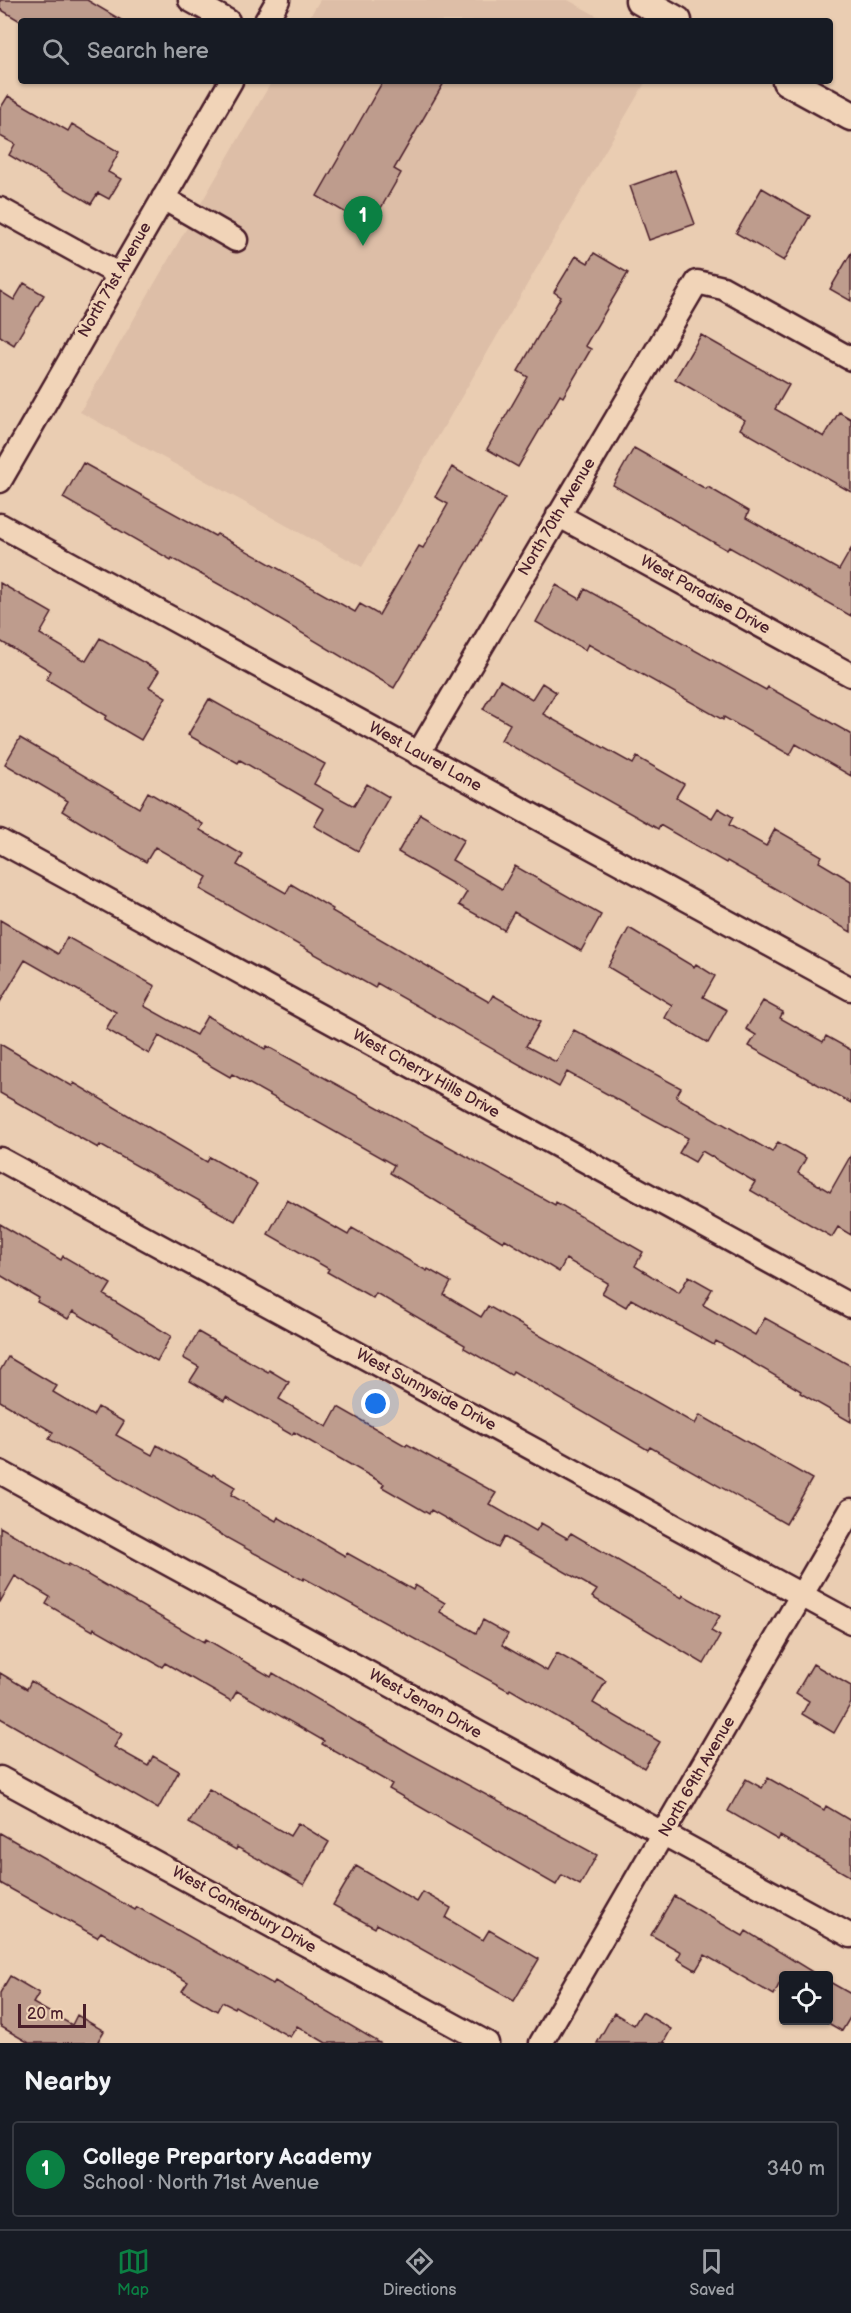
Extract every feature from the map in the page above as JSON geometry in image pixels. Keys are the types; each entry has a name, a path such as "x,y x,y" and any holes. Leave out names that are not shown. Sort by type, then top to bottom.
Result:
{"main road":[{"path":"640,0 672,18"},
{"path":"792,84 851,116"}],"street":[{"path":"190,0 223,18"},
{"path":"268,18 278,0"},
{"name":"North 71st Avenue","path":"0,480 229,84"},
{"path":"163,198 236,240"},
{"path":"0,209 118,274"},
{"name":"North 70th Avenue","path":"418,754 697,282 723,288 851,359"},
{"name":"West Paradise Drive","path":"558,514 851,675"},
{"name":"West Laurel Lane","path":"0,525 851,989"},
{"name":"West Cherry Hills Drive","path":"0,841 851,1306"},
{"name":"West Sunnyside Drive","path":"0,1159 851,1622"},
{"name":"West Jenan Drive","path":"0,1472 851,1936"},
{"name":"North 69th Avenue","path":"542,2043 851,1510"},
{"name":"West Canterbury Drive","path":"0,1778 487,2043"}],"shaded area":[{"path":"320,0 568,0 601,18 309,18"},
{"path":"270,84 644,84 362,567 80,412"}],"building":[{"path":"0,0 87,0 118,18 18,20 0,9"},
{"path":"381,84 443,84 394,169 401,173 370,227 317,196"},
{"path":"8,96 68,131 72,124 119,152 108,172 121,179 109,199 98,193 91,204 9,155 15,144 0,136 0,109"},
{"path":"675,170 695,224 649,240 630,186"},
{"path":"762,188 810,216 784,261 736,233"},
{"path":"594,253 628,273 585,346 591,349 563,397 560,395 518,467 487,449 528,377 518,371 561,297 554,292 576,256 588,263"},
{"path":"851,253 851,301 830,289"},
{"path":"24,283 44,295 14,345 0,336 0,291 14,300"},
{"path":"701,335 789,385 775,409 824,437 839,412 851,419 851,492 740,429 745,420 675,379"},
{"path":"634,448 749,511 746,518 839,570 851,549 851,616 729,547 727,550 613,485"},
{"path":"83,463 215,536 217,534 355,612 360,604 379,615 419,546 423,548 448,504 435,497 452,467 505,498 394,688 240,596 172,558 171,560 63,498"},
{"path":"0,583 52,613 40,634 86,661 100,638 159,671 149,687 166,697 141,740 105,719 107,716 46,679 51,671 0,641"},
{"path":"556,585 580,599 585,589 766,690 768,687 851,734 851,776 796,744 790,755 588,644 585,650 536,622"},
{"path":"500,680 532,699 542,683 556,692 543,714 633,764 637,757 684,784 676,797 712,818 718,808 733,817 729,825 766,846 775,829 822,856 819,862 851,881 851,932 727,861 726,863 660,825 658,829 501,740 510,724 483,709"},
{"path":"209,699 325,764 314,784 354,806 367,784 389,797 358,851 314,826 324,809 240,760 238,763 188,735"},
{"path":"20,738 139,808 148,792 203,824 200,830 243,855 237,865 286,893 291,884 333,909 332,911 489,1002 493,995 540,1022 526,1046 556,1062 574,1030 681,1088 676,1097 772,1152 778,1142 806,1158 798,1173 830,1192 851,1155 851,1235 838,1227 832,1237 750,1190 755,1182 702,1151 695,1162 679,1153 688,1138 567,1072 559,1087 377,983 375,988 200,889 207,877 155,847 146,862 117,845 62,811 68,801 5,764"},
{"path":"420,814 464,840 452,860 502,889 515,866 601,915 581,951 514,912 504,930 459,905 467,892 398,852"},
{"path":"0,920 58,954 67,937 155,986 144,1006 196,1035 207,1016 265,1049 267,1046 555,1205 556,1202 643,1252 635,1266 679,1293 689,1276 712,1289 703,1305 755,1335 765,1318 851,1366 851,1422 716,1341 714,1345 631,1299 626,1307 602,1293 608,1283 566,1259 559,1272 505,1239 503,1242 390,1173 394,1165 232,1074 230,1077 159,1036 149,1054 106,1029 116,1012 25,960 0,1002"},
{"path":"629,928 694,967 696,964 715,976 703,997 727,1010 708,1043 665,1018 672,1005 608,967"},
{"path":"763,1001 783,1012 780,1018 823,1042 826,1036 851,1050 851,1103 749,1046 756,1035 746,1029"},
{"path":"0,1044 72,1086 74,1083 207,1162 210,1157 257,1184 235,1221 100,1145 98,1148 0,1093"},
{"path":"287,1200 348,1235 352,1228 427,1271 428,1269 451,1282 444,1295 481,1317 488,1306 695,1424 700,1415 812,1479 786,1524 650,1447 648,1450 513,1371 511,1375 376,1293 373,1298 327,1272 329,1269 268,1234"},
{"path":"0,1224 61,1260 63,1256 111,1284 104,1295 171,1336 157,1361 73,1311 68,1319 37,1302 39,1298 0,1275"},
{"path":"198,1332 289,1382 279,1399 327,1427 338,1407 496,1493 489,1504 536,1531 541,1523 567,1538 571,1533 682,1598 683,1595 720,1616 711,1631 720,1636 704,1664 592,1597 597,1590 504,1537 498,1548 431,1510 429,1514 382,1487 384,1484 294,1432 292,1435 226,1397 224,1401 190,1381 199,1367 183,1358"},
{"path":"8,1357 57,1386 53,1392 93,1416 98,1407 124,1422 116,1435 152,1455 157,1445 235,1487 231,1495 276,1521 278,1517 345,1556 347,1553 413,1590 415,1585 445,1603 440,1612 476,1633 483,1620 508,1634 502,1645 547,1671 557,1653 606,1681 593,1703 660,1742 644,1768 510,1689 509,1691 304,1578 303,1580 49,1439 53,1432 0,1401 0,1371"},
{"path":"0,1527 204,1642 206,1639 271,1677 273,1673 409,1753 597,1855 580,1885 562,1875 556,1885 389,1789 392,1784 322,1744 324,1741 237,1691 231,1701 165,1663 162,1667 94,1628 93,1631 46,1604 50,1597 15,1576 0,1602"},
{"path":"813,1664 851,1686 851,1703 834,1733 802,1714 809,1701 796,1693"},
{"path":"0,1673 27,1689 31,1681 122,1734 114,1747 148,1766 153,1756 179,1771 158,1809 0,1718"},
{"path":"768,1778 824,1810 826,1806 851,1821 851,1877 780,1836 778,1840 728,1811 746,1779 762,1788"},
{"path":"209,1789 290,1836 298,1823 329,1842 304,1885 189,1823"},
{"path":"0,1833 135,1910 137,1907 273,1984 275,1981 380,2043 326,2043 297,2026 290,2037 235,2006 234,2008 222,2002 217,2011 182,1991 188,1982 101,1932 97,1937 0,1883"},
{"path":"356,1866 417,1902 423,1892 451,1908 446,1918 483,1940 489,1930 539,1959 514,2001 377,1924 375,1928 333,1905"},
{"path":"674,1896 743,1936 746,1931 811,1971 779,1971 779,1984 774,1995 705,1955 696,1970 677,1959 681,1952 651,1935"},
{"path":"10,1976 39,1993 33,2003 72,2025 77,2015 104,2031 98,2041 102,2043 29,2043 0,2026 0,1993"},
{"path":"833,1984 851,1994 851,2016 842,2031 832,2025"},
{"path":"642,2012 671,2029 664,2042 666,2043 597,2043 614,2013 634,2025"}],"place":[{"name":"College Prepartory Academy","path":"363,246"}]}
